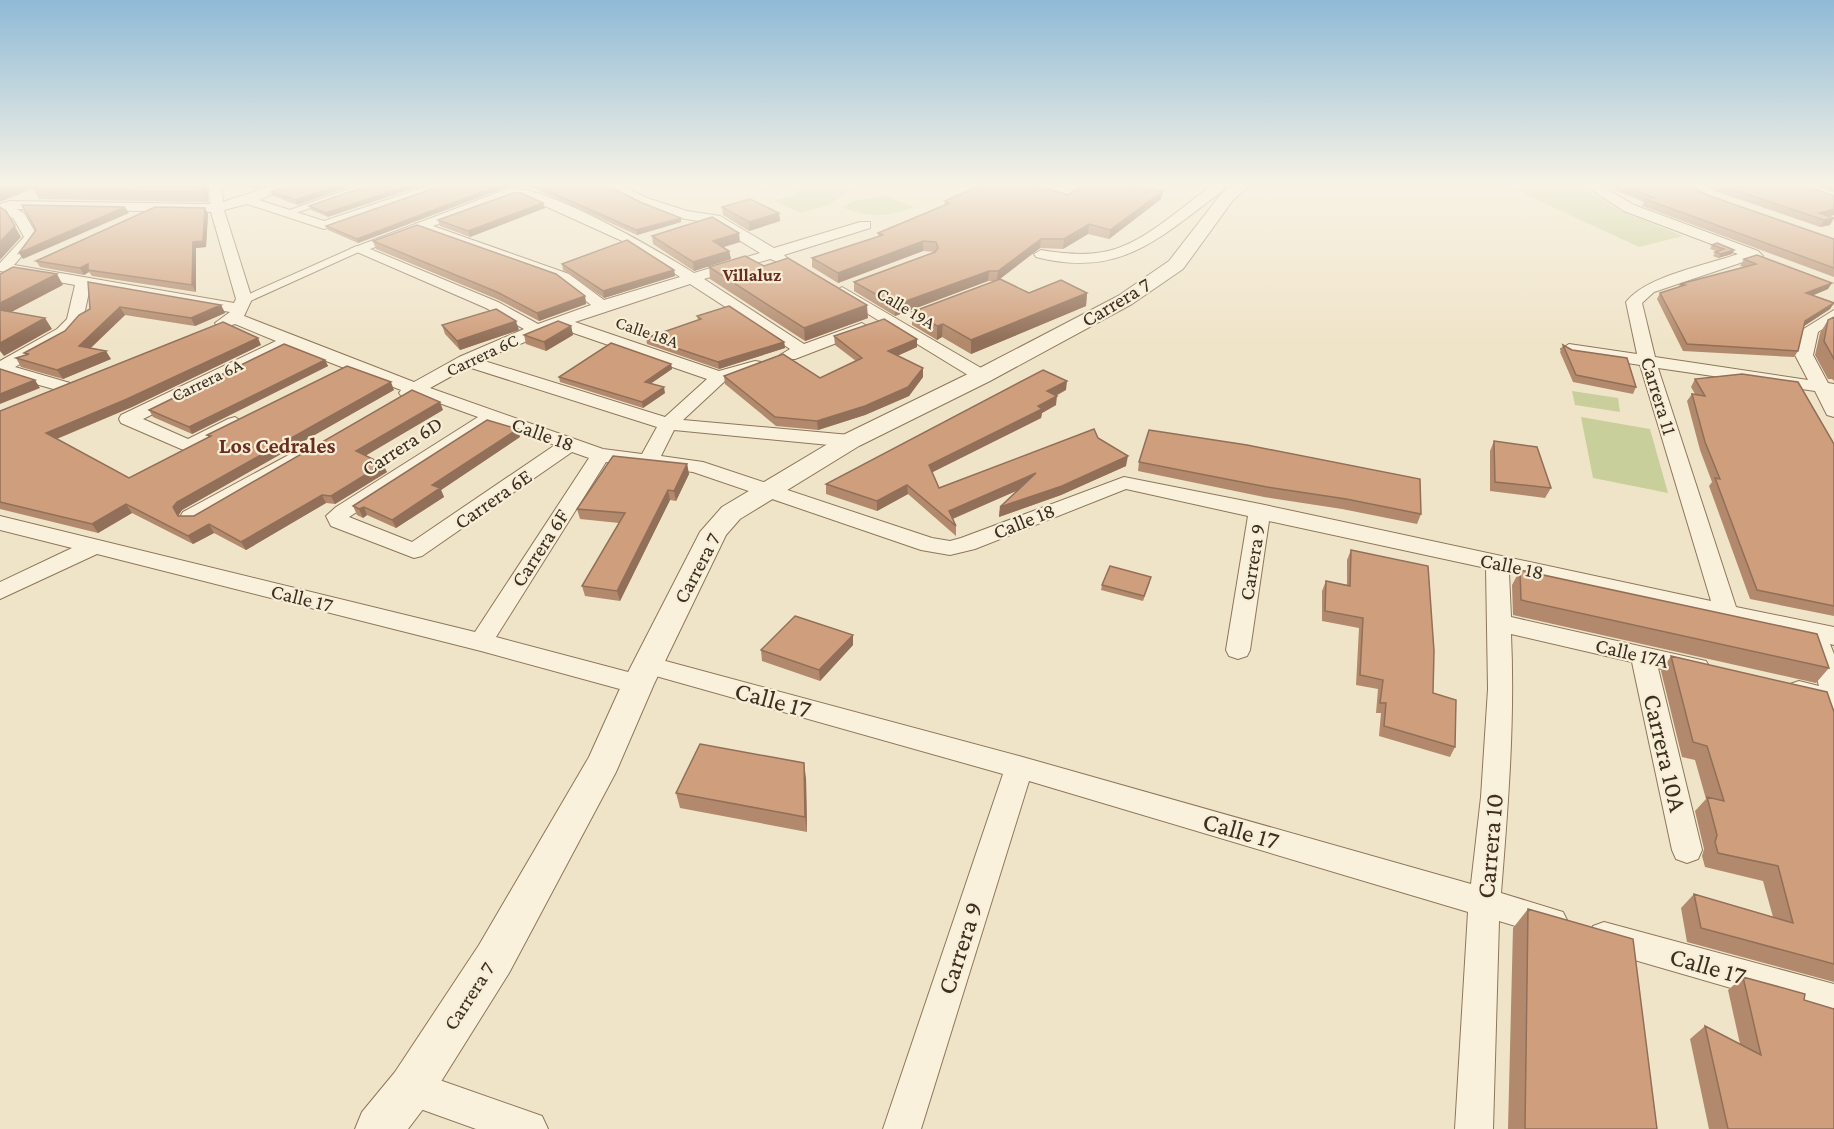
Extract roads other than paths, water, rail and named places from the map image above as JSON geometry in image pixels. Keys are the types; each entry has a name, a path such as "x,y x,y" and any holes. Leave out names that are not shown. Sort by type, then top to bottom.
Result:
{"street":[{"path":"5,272 31,236"},
{"path":"223,236 240,309"},
{"path":"203,331 240,309 357,249 393,236"},
{"name":"Calle 18A","path":"450,236 564,277 602,306"},
{"path":"621,236 636,242 803,350"},
{"path":"636,242 657,236"},
{"path":"742,236 792,265"},
{"name":"Carrera 6C","path":"396,400 465,361 537,330 562,323 602,306 833,236"},
{"path":"1041,254 1083,261 1107,258 1141,246 1156,236"},
{"name":"Carrera 7","path":"379,1129 411,1088 511,928 604,762 643,675 714,532 731,513 850,441 982,376 1125,300 1176,265 1194,236"},
{"path":"1704,236 1773,262"},
{"path":"357,249 492,305 537,330"},
{"name":"Carrera 11","path":"1726,612 1647,360 1634,302 1649,288 1753,254"},
{"path":"5,272 38,260"},
{"name":"Calle 18","path":"5,272 84,280 240,309 287,342 600,455 696,466 929,545 950,548 966,544 1124,483 1260,510 1824,633"},
{"path":"0,368 63,333 75,320 84,280"},
{"name":"Calle 19A","path":"858,282 833,287 982,376"},
{"path":"648,461 668,424 719,377 890,321 916,315"},
{"path":"1834,315 1810,330 1804,355 1827,388 1834,411"},
{"name":"Calle 18A","path":"562,323 719,377"},
{"name":"Carrera 6A","path":"248,416 188,446 128,419 287,342"},
{"path":"1569,349 1827,388"},
{"path":"465,361 668,424 850,441"},
{"path":"328,375 349,365"},
{"path":"0,368 64,387"},
{"path":"43,396 85,378"},
{"name":"Carrera 6D","path":"414,551 339,521 337,516 493,416"},
{"path":"190,517 324,441"},
{"name":"Carrera 6E","path":"414,551 570,444"},
{"name":"Carrera 6F","path":"480,642 600,455"},
{"name":"Carrera 9","path":"1238,650 1260,510"},
{"name":"Calle 17","path":"0,523 480,642 643,675 1019,767 1484,903 1834,1001"},
{"path":"0,591 93,547"},
{"name":"Carrera 10","path":"1474,1129 1484,903 1496,797 1502,689 1497,562"},
{"name":"Calle 17A","path":"1499,623 1722,674"},
{"path":"1824,633 1834,691"},
{"name":"Carrera 10A","path":"1643,656 1687,850"},
{"path":"1778,686 1834,699"},
{"name":"Carrera 9","path":"902,1129 1019,767"},
{"path":"411,1088 513,1127"}],"district":[{"name":"Villaluz","path":"752,275"},
{"name":"Los Cedrales","path":"277,445"}]}
